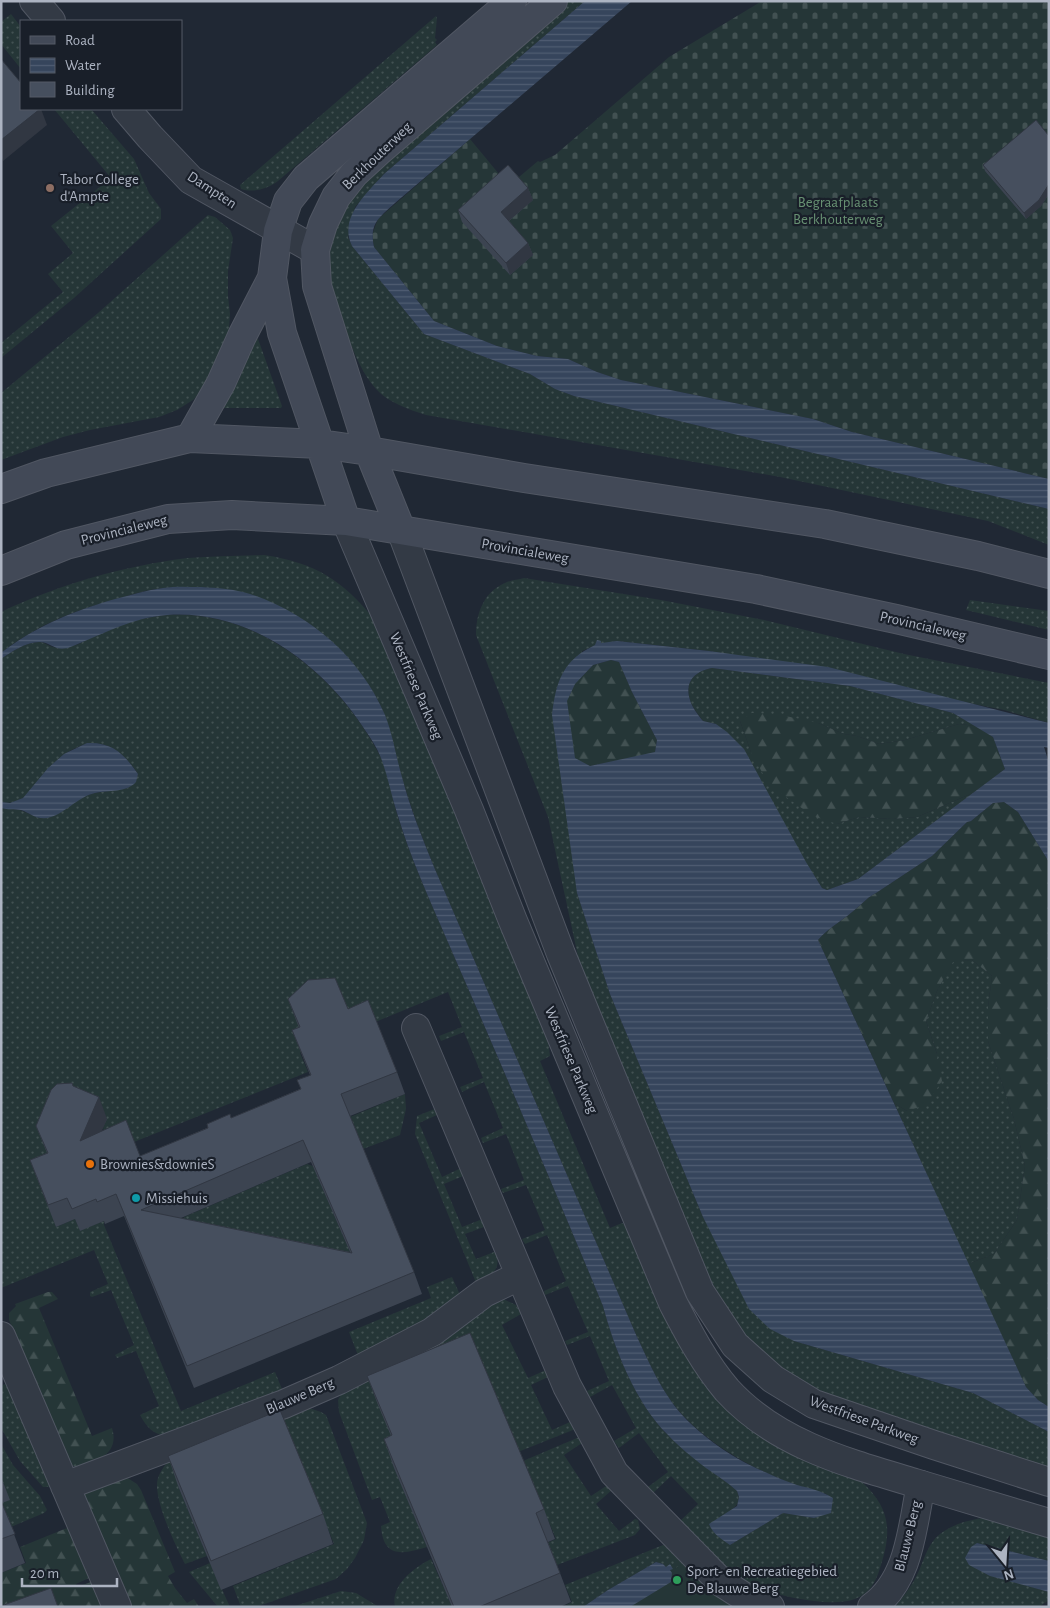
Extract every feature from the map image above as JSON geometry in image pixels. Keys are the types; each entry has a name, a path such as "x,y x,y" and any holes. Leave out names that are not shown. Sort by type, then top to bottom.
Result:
{"main road":[{"name":"Berkhouterweg","path":"346,521 282,333 272,278 278,230 288,201 306,178 512,1"},
{"name":"Berkhouterweg","path":"400,530 369,451 318,286 315,250 323,224 336,197 354,174 552,1"},
{"path":"190,438 221,383 242,336 272,278"},
{"path":"1,489 46,473 190,438 320,444 524,478 825,524 978,556 1049,574"},
{"name":"Provincialeweg","path":"1,571 66,545 168,518 232,515 346,521 756,589 1049,655"}],"street":[{"path":"34,1 50,20"},
{"name":"Dampten","path":"127,110 191,180 315,250"},
{"name":"Westfriese Parkweg","path":"346,521 469,810 512,921 673,1304 710,1368 747,1409 798,1443 847,1463 1049,1523"},
{"name":"Westfriese Parkweg","path":"400,530 561,954 700,1292 735,1345 773,1379 814,1404 1049,1482"},
{"path":"416,1028 567,1386 614,1472 721,1582 746,1598 770,1607"},
{"name":"Blauwe Berg","path":"65,1486 284,1404 339,1380 432,1332 484,1293 519,1276"},
{"path":"1,1336 117,1607"},
{"name":"Westfriese Parkweg","path":"920,1485 934,1445"},
{"name":"Blauwe Berg","path":"872,1607 878,1603 898,1579 907,1553 920,1485"}],"green space":[{"path":"567,1 585,1 384,174 355,207 348,237 352,246 424,334 530,374 555,389 574,396 1049,509 1049,545 988,521 780,477 426,415 393,402 376,389 356,357 330,281 328,259 330,241 352,191 418,128"},
{"name":"Begraafplaats Berkhouterweg","path":"762,1 1049,1 1049,479 852,432 813,419 621,380 568,359 537,356 497,346 434,321 374,247 372,235 378,219 470,139 504,180 514,172 519,177 538,161 540,162 555,155 669,57"},
{"path":"11,14 20,26 20,68 1,44 1,22"},
{"path":"436,16 435,38 437,40 435,42 437,45 278,181 260,190 241,189 240,185"},
{"path":"55,110 92,110 134,159 149,193 161,209 161,219 74,298 1,358 1,343 63,292 48,274 73,253 51,226 111,178"},
{"path":"208,215 215,217 230,230 233,238 228,271 230,314 228,343 204,389 193,400 177,410 159,417 63,437 1,460 1,393 98,313"},
{"path":"255,339 258,339 282,406 281,408 222,408 239,380"},
{"path":"264,555 299,563 327,576 351,594 375,620 546,1023 550,1056 540,1061 610,1228 622,1223 634,1229 680,1339 862,1482 879,1502 884,1512 887,1532 884,1555 871,1587 860,1597 831,1602 802,1599 774,1593 741,1578 713,1555 680,1521 698,1504 671,1476 653,1493 648,1487 668,1472 639,1433 619,1448 614,1441 636,1428 612,1385 590,1397 587,1391 609,1381 590,1336 567,1345 565,1341 588,1332 568,1286 545,1295 544,1291 566,1281 547,1235 525,1244 522,1239 545,1230 526,1185 503,1193 501,1189 524,1180 506,1134 483,1143 481,1138 503,1128 484,1082 462,1092 460,1087 483,1078 464,1032 441,1041 439,1036 462,1027 448,992 300,1053 308,1072 134,1142 105,1135 103,1128 106,1119 56,1227 75,1219 80,1230 104,1221 104,1225 181,1411 275,1372 284,1394 167,1436 158,1434 148,1427 140,1415 159,1406 136,1351 117,1358 115,1355 134,1345 111,1290 92,1297 90,1296 90,1292 108,1284 94,1250 1,1288 1,808 20,810 39,818 59,813 82,797 128,788 138,774 128,761 118,752 107,746 96,744 84,745 73,749 61,757 23,798 13,802 1,802 1,659 34,642 56,648 70,646 79,644 114,627 141,619 168,615 201,616 233,624 264,636 292,654 318,675 342,699 362,726 379,754 385,768 402,830 414,862 584,1260 603,1306 613,1340 636,1392 656,1422 668,1435 737,1491 738,1502 730,1511 730,1545 783,1513 814,1518 827,1494 784,1480 739,1459 699,1431 682,1415 660,1383 637,1337 434,867 409,800 388,725 380,705 357,668 336,645 312,626 286,610 258,598 229,591 197,587 151,590 80,610 26,635 1,653 1,612 46,593 116,571 164,561 197,557"},
{"path":"524,578 661,600 764,620 904,654 1049,683 1049,723 1004,710 709,651 617,641 596,645 582,651 577,893 610,994 703,1217 794,1341 973,1393 1049,1432 1049,1471 820,1394 783,1372 744,1336 726,1308 704,1268 582,975 548,817 476,635 480,611 492,592 509,581"},
{"path":"970,600 1049,611 1049,630 966,610"},
{"path":"611,660 619,662 657,740 655,753 590,766 575,759 567,701 575,684 593,665"},
{"path":"712,668 850,686 953,713 976,726 959,724 905,740 879,744 857,736 844,734 818,723 740,721 751,752 837,824 859,817 892,819 917,817 975,792 858,879 827,890 822,888 716,724 703,721 692,705 689,688 692,678 706,669"},
{"path":"752,713 781,715 818,723 844,734 857,736 879,744 905,740 959,724 976,726 993,737 1005,769 975,792 917,817 892,819 859,817 837,824 813,816 769,785 751,752 740,721"},
{"path":"1004,802 1018,812 1049,862 1049,1407 1038,1400 1026,1387 968,1264 994,1254 1017,1220 1025,1166 1014,1119 988,1041 988,1007 992,976 972,960 953,962 937,991 926,1021 937,1054 942,1081 926,1105 907,1111 894,1103 818,940 871,896 932,856 967,822 971,821 993,803"},
{"path":"972,960 992,976 988,1007 988,1041 1014,1119 1025,1166 1017,1220 994,1254 968,1264 894,1103 907,1111 937,1054 926,1021 937,991 953,961"},
{"path":"405,1094 406,1109 400,1135 363,1149 350,1117"},
{"path":"437,1108 439,1113 437,1115 419,1123 442,1177 459,1169 462,1170 463,1176 444,1184 462,1227 480,1220 485,1225 465,1234 476,1259 494,1252 496,1253 497,1264 494,1272 477,1285 415,1134 417,1116"},
{"path":"307,1164 313,1166 353,1259 181,1223 184,1217"},
{"path":"452,1277 461,1297 444,1310 359,1358 349,1332 431,1298 427,1287"},
{"path":"52,1292 58,1299 39,1308 92,1436 112,1428 114,1437 110,1450 105,1455 76,1467 69,1464 9,1320 9,1313 16,1306 15,1304"},
{"path":"501,1298 516,1305 521,1314 502,1325 528,1378 546,1370 549,1374 548,1377 531,1385 552,1430 570,1422 575,1428 518,1452 399,1456 395,1469 427,1547 396,1552 390,1549 383,1537 381,1526 390,1522 380,1497 372,1500 339,1412 338,1400 343,1391"},
{"path":"7,1383 51,1484 48,1487 43,1487 20,1461 1,1428 1,1389"},
{"path":"309,1408 326,1415 367,1523 364,1540 355,1558 336,1579 256,1607 241,1607 233,1586 334,1544 292,1440 178,1486 207,1556 185,1564 163,1513 157,1483 159,1476 170,1459"},
{"path":"580,1438 582,1443 564,1455 591,1496 609,1484 612,1490 596,1504 619,1531 635,1519 638,1520 640,1529 635,1535 557,1565 547,1543 556,1539 523,1461"},
{"path":"1,1444 13,1465 40,1496 47,1510 11,1527 1,1503"},
{"path":"126,1477 137,1484 141,1490 175,1572 168,1576 187,1603 194,1599 199,1607 129,1607 83,1498 85,1491"},
{"path":"988,1517 1049,1533 1049,1561 977,1543 990,1575 1049,1592 1049,1600 1039,1607 895,1607 907,1592 929,1548 940,1534 957,1525"},
{"path":"67,1528 73,1532 81,1552 79,1554 89,1578 76,1584 77,1587 91,1582 102,1607 1,1607 1,1573 26,1563 20,1547"},
{"path":"663,1545 668,1546 716,1596 694,1607 670,1570 670,1565 666,1567 656,1562 583,1607 562,1607 572,1602 565,1585"},
{"path":"431,1559 443,1586 450,1583 454,1592 447,1595 452,1607 395,1607 394,1599 400,1584 411,1572"},
{"path":"210,1563 230,1607 218,1607 189,1572"},
{"name":"Sport- en Recreatiegebied De Blauwe Berg","path":"684,1563 709,1590 735,1607 610,1607"},
{"path":"341,1591 356,1593 379,1607 292,1607"}],"water":[{"path":"585,1 632,1 395,203 380,217 374,226 374,247 434,321 497,346 537,356 568,359 621,380 813,419 852,432 1049,479 1049,509 574,396 555,389 530,374 424,334 352,246 349,236 351,216 363,198 384,174"},
{"path":"220,588 250,594 293,613 331,640 362,674 385,715 416,822 434,867 637,1337 660,1383 677,1410 699,1431 725,1451 781,1479 833,1498 831,1513 814,1518 783,1513 730,1545 711,1528 709,1524 737,1506 739,1497 737,1491 677,1444 656,1422 636,1392 613,1340 603,1306 584,1260 414,861 379,754 368,734 346,704 326,682 304,662 279,645 253,631 225,621 197,615 167,615 142,619 62,649 44,642 34,642 19,648 1,659 1,653 14,643 55,620 84,609 157,589"},
{"path":"597,640 601,641 601,643 617,641 828,667 1049,723 1049,748 1044,747 1049,763 1049,862 1018,812 1004,802 993,803 971,821 967,822 932,856 871,896 818,940 1026,1387 1038,1400 1049,1407 1049,1432 973,1393 794,1341 770,1329 749,1309 703,1217 610,994 577,893 552,715 556,692 563,673 575,657 595,645","holes":["611,660 619,662 657,740 655,752 590,766 575,758 567,701 575,684 593,665","712,668 850,686 953,713 993,737 1005,769 858,879 827,890 822,888 806,862 744,749 716,724 703,721 692,705 689,694 692,678 706,669"]},
{"path":"87,743 111,747 123,755 138,774 136,782 122,790 88,795 59,813 47,818 37,817 21,810 1,808 1,802 10,803 23,798 48,768 64,754"},
{"path":"977,1543 1049,1561 1049,1592 990,1576 969,1565 965,1558 971,1547"},
{"path":"656,1562 666,1567 670,1564 673,1569 670,1570 672,1573 671,1582 630,1607 583,1607 608,1590"}],"building":[{"path":"1,59 20,82 20,110 39,110 1,140"},
{"path":"1036,120 1049,136 1049,184 1039,200 1024,213 983,165"},
{"path":"508,165 528,188 501,212 528,243 506,263 458,210"},
{"name":"Missiehuis","path":"335,978 348,1009 368,1000 397,1072 341,1094 414,1272 187,1366 116,1194 97,1202 96,1199 72,1209 67,1198 48,1205 30,1160 48,1153 36,1126 51,1090 57,1084 72,1083 73,1086 99,1097 80,1141 126,1120 140,1156 208,1128 207,1124 230,1114 231,1118 301,1089 297,1080 311,1075 292,1030 300,1027 288,999 308,980","holes":["303,1140 352,1253 141,1210"]},
{"path":"470,1333 544,1509 536,1513 560,1573 479,1607 454,1607 384,1439 392,1435 367,1376"},
{"path":"280,1410 323,1514 211,1561 168,1456"},
{"path":"1,1501 15,1534 1,1539"},
{"path":"51,1588 58,1607 1,1607 1,1606"}],"place":[{"name":"Tabor College d'Ampte","path":"50,188"},
{"name":"Brownies&downieS","path":"90,1164"},
{"name":"Missiehuis","path":"136,1198"},
{"name":"Sport- en Recreatiegebied De Blauwe Berg","path":"677,1580"}]}
